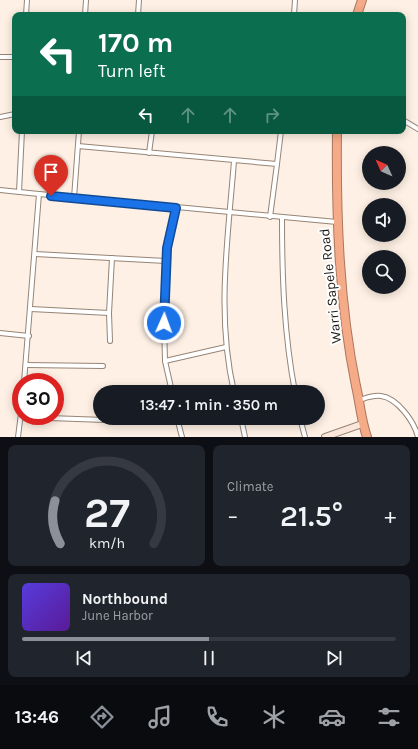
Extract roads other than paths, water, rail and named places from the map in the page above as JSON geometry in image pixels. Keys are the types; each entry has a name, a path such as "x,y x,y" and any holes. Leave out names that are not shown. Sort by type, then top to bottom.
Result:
{"highway":[{"path":"358,12 362,0"},
{"name":"Warri Sapele Road","path":"337,134 337,222 352,367 362,424 366,437"}],"main road":[{"path":"325,437 362,424"}],"street":[{"path":"26,12 27,0"},
{"path":"85,12 86,0"},
{"path":"138,12 139,0"},
{"path":"294,12 295,0"},
{"path":"0,57 12,57"},
{"path":"0,117 12,115"},
{"path":"406,122 418,129"},
{"path":"19,192 22,134"},
{"path":"74,198 79,134"},
{"path":"149,153 152,134"},
{"path":"270,217 280,134"},
{"path":"78,146 277,164"},
{"path":"233,385 226,347 223,304 234,161"},
{"path":"0,190 230,214 337,222"},
{"path":"25,373 39,194"},
{"path":"171,385 166,361 164,323 167,248 176,208"},
{"path":"282,218 282,274 285,322 294,385"},
{"path":"35,254 166,261"},
{"path":"110,341 109,313 112,258"},
{"path":"31,309 109,313"},
{"path":"0,333 29,336"},
{"path":"166,361 226,347"},
{"path":"26,365 103,366"},
{"path":"359,400 373,395 382,396 396,403 406,415 418,437"},
{"path":"64,418 93,419"},
{"path":"18,437 20,425"},
{"path":"179,425 182,437"},
{"path":"242,425 245,437"},
{"path":"301,425 304,437"}]}
